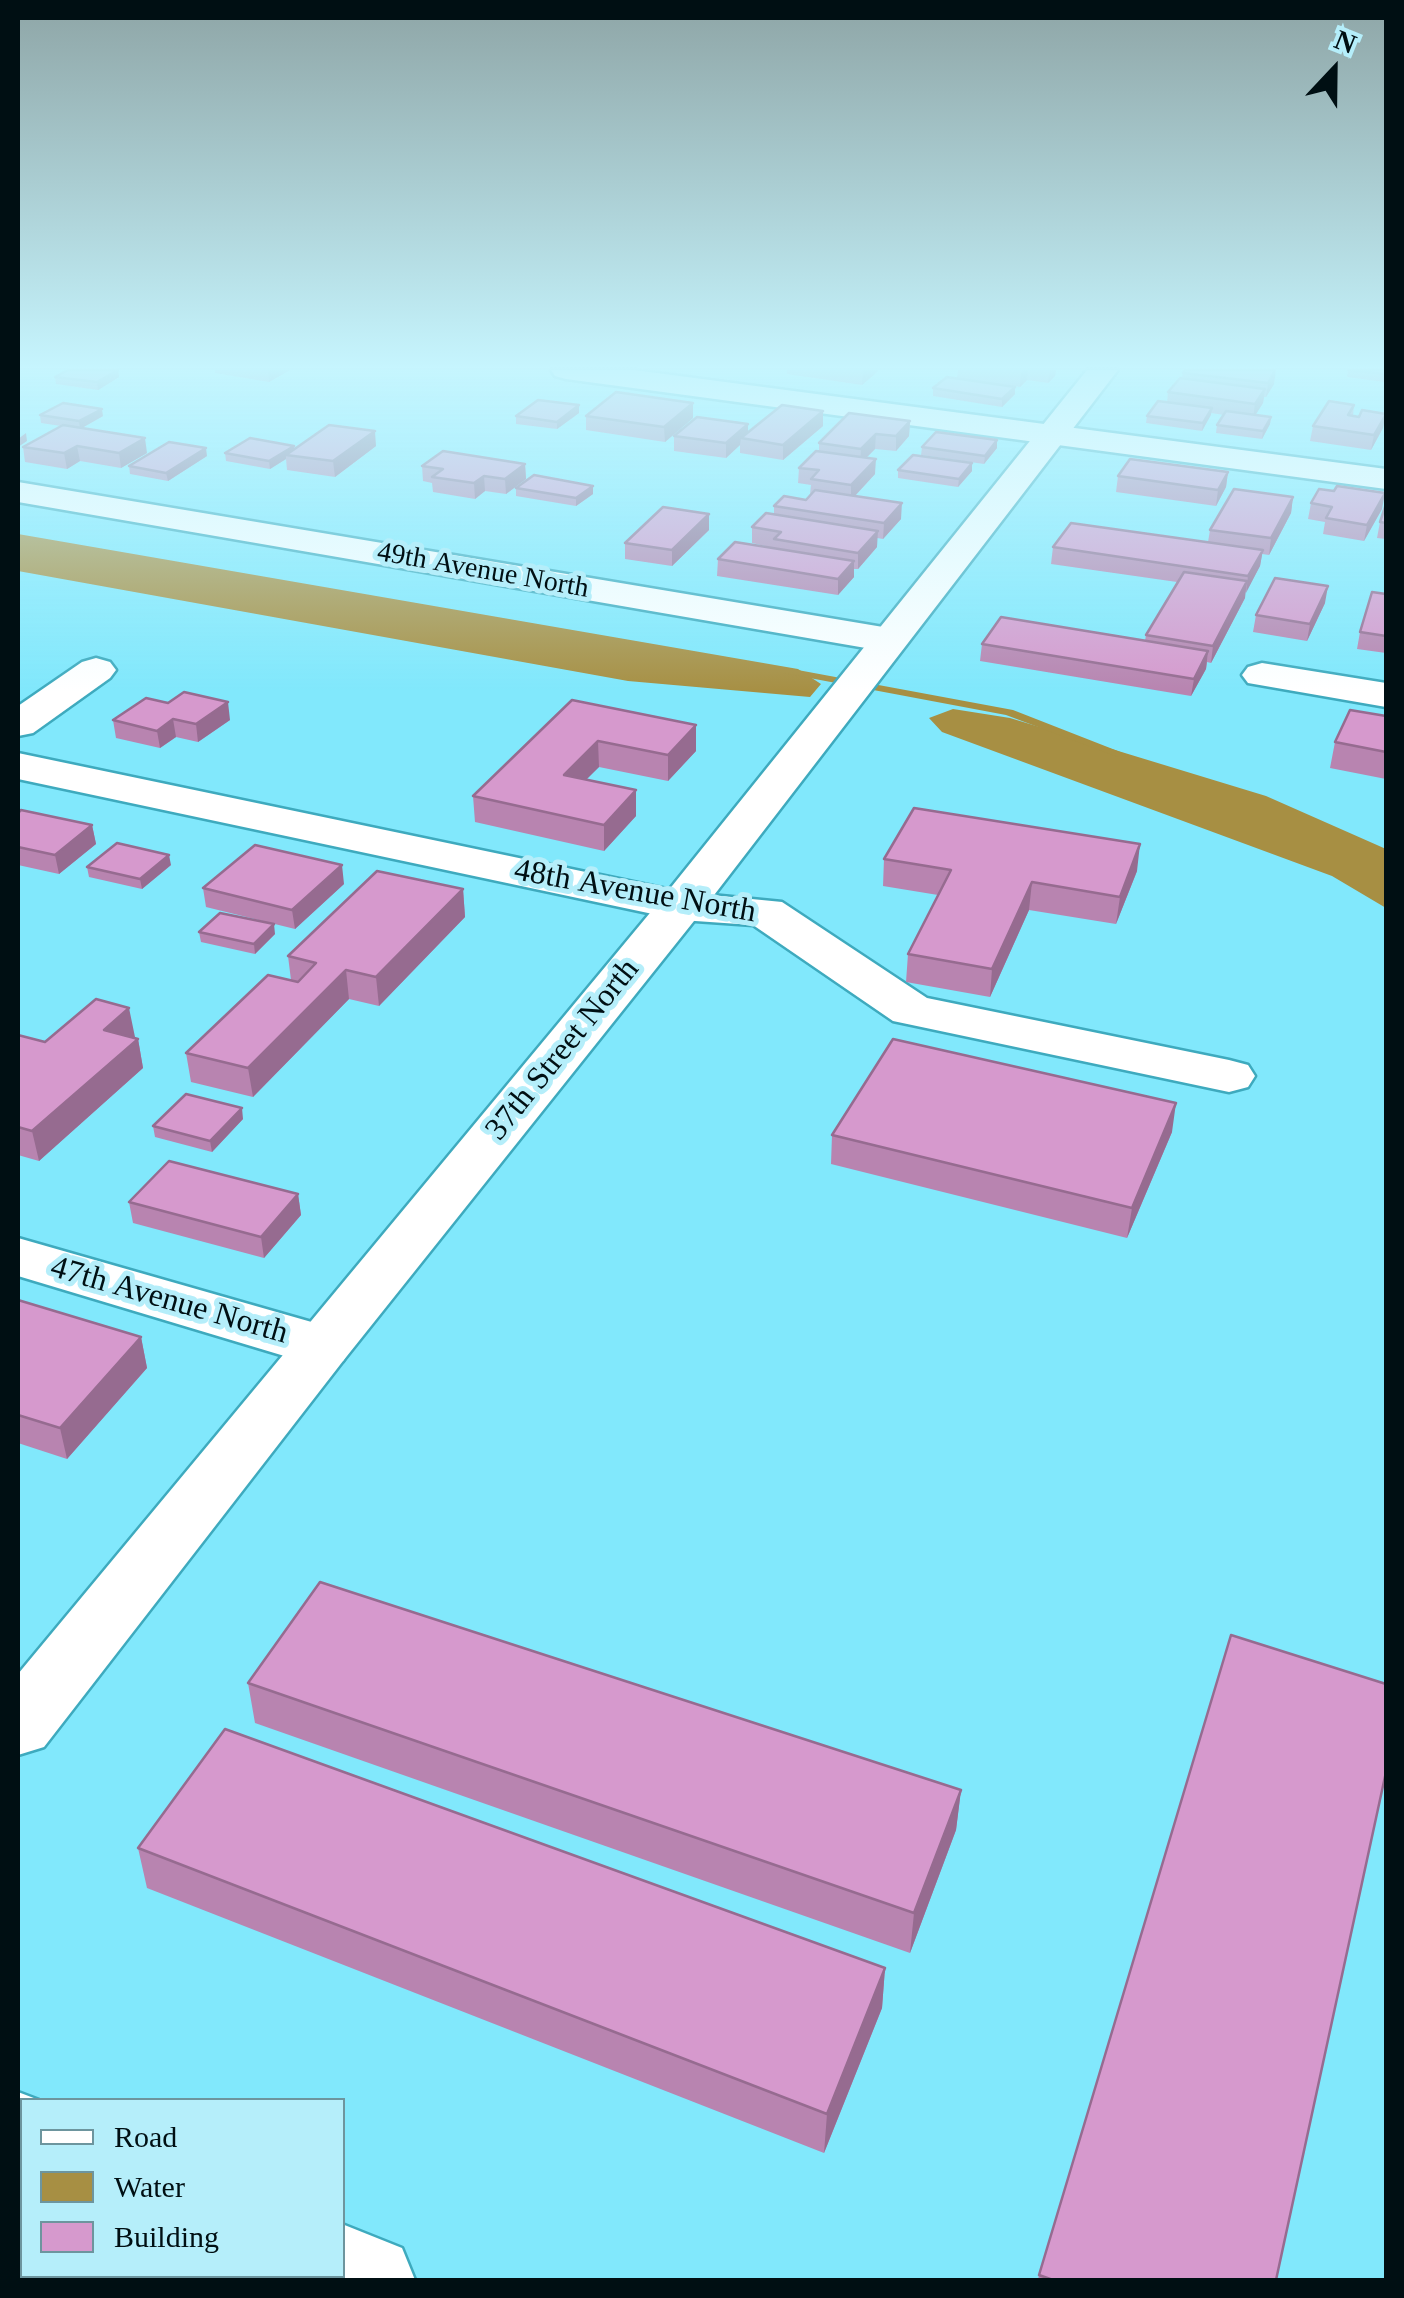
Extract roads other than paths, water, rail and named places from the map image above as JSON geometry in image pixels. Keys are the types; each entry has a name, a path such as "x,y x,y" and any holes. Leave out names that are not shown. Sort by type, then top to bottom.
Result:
{"street":[{"name":"37th Street North","path":"18,1726 680,906 1016,477"},
{"name":"49th Avenue North","path":"18,492 884,647"},
{"path":"18,724 96,670"},
{"path":"1262,675 1386,694"},
{"name":"48th Avenue North","path":"18,766 680,906 765,912 911,1010 1229,1076"},
{"name":"47th Avenue North","path":"18,1257 321,1346"},
{"path":"345,2270 370,2280"}],"water":[{"path":"18,534 798,669 821,684 810,697 628,681 18,571"},
{"path":"953,709 1010,718 1266,796 1386,849 1386,908 1332,876 942,732 929,718"}],"waterway":[{"path":"787,671 1009,712 1122,755"}]}
